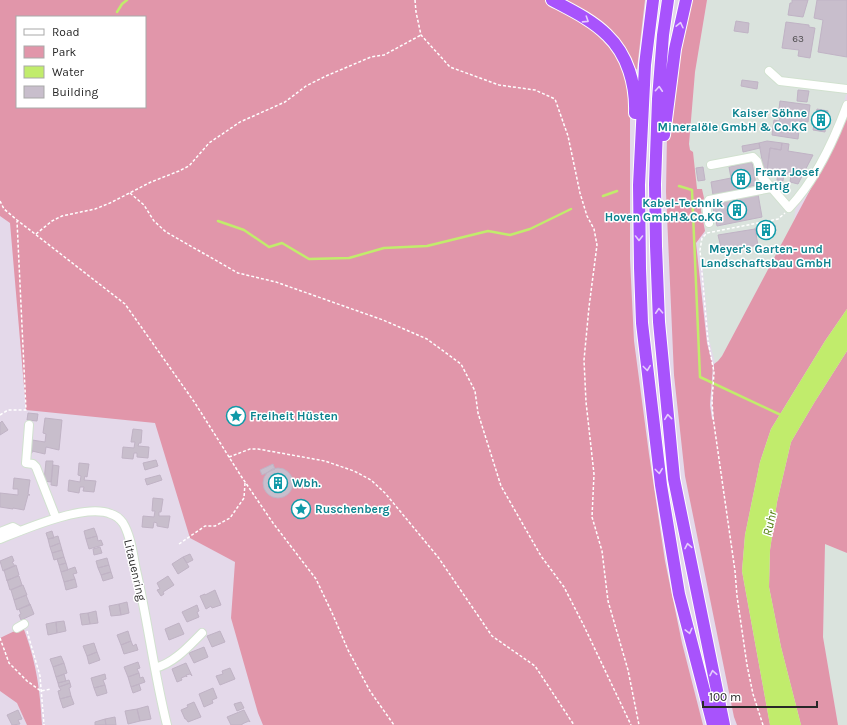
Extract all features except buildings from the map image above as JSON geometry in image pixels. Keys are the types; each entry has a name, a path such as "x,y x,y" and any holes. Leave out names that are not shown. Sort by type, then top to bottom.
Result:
{"highway":[{"path":"552,0 599,28 608,35 621,53 630,74 633,87 635,105 634,175 639,185"},
{"path":"653,0 644,65 639,185 642,323 661,485 679,594 713,725"},
{"path":"668,0 663,35 655,184 659,322 674,479 724,725"},
{"path":"655,184 661,175 664,136 675,50 686,0"}],"street":[{"path":"769,71 780,82 847,89"},
{"path":"711,165 753,157 757,161 762,177 789,208 802,195 835,137 847,105"},
{"path":"710,223 706,208 709,200 771,188"},
{"path":"29,425 26,463 33,464 36,467 56,518"},
{"name":"Litauenring","path":"0,539 56,518 84,512 102,511 111,514 123,523 130,542 141,588 167,725"},
{"name":"Litauenring","path":"0,532 13,527 20,531"},
{"path":"17,628 24,624"},
{"path":"155,668 164,666 202,633"}],"path":[{"path":"415,0 421,35 450,67 498,85 535,90 555,99 568,136 580,193 594,229 597,245 584,360 586,402 594,474 592,516 602,551 608,601 628,670 639,725"},
{"path":"36,234 52,220 62,216 95,209 188,166 209,143 258,113 285,102 306,86 326,76 371,58 384,55 421,35"},
{"path":"130,193 144,205 154,221 166,232 238,273 276,282 389,323 427,339 461,364 475,392 478,413 501,486 541,556 564,587 631,725"},
{"path":"0,202 4,209 17,220 125,304 195,403 245,483 273,523 316,579 334,615 348,650 367,684 394,725"},
{"path":"763,725 753,694 747,665 713,417 712,393 714,372 708,341 700,250 702,238 707,233 778,219 782,217 789,208"},
{"path":"0,415 8,410 26,410 17,220"},
{"path":"229,457 250,449 258,449 325,461 354,471 371,480 385,493 438,557 492,636 535,666 574,725"},
{"path":"179,544 205,526 215,526 230,518 244,498 245,483"},
{"path":"24,624 40,676 44,725"},
{"path":"0,638 9,663 26,681 41,691 51,689"}],"shaded area":[{"path":"707,0 847,0 847,92 842,107 807,181 797,193 794,222 722,356 715,363 709,339 703,272 698,244 705,234 701,210 703,203 697,189 689,144 695,72"},
{"path":"825,544 847,553 847,725 838,725 823,637"}],"green space":[{"path":"0,0 645,0 637,69 626,74 630,103 630,259 634,341 665,561 682,643 703,725 263,725 258,713 231,618 235,562 190,538 155,423 26,410 10,223 0,216"},
{"path":"692,0 707,0 695,72 689,144 690,150 693,152 697,189 702,189 704,198 701,210 705,231 696,243 707,343 713,366 710,405 712,419 714,420 712,393 714,364 722,356 834,145 847,115 847,309 825,341 771,429 760,462 745,535 742,571 770,725 737,725 734,717 685,476 674,375 666,192 667,135 679,57"},
{"path":"847,351 847,553 825,544 823,637 838,725 801,725 781,647 769,587 770,550 777,502 791,442"},
{"path":"23,627 37,675 42,725 27,725 17,703 0,691 0,638"}],"water":[{"name":"Ruhr","path":"847,309 847,351 791,442 777,502 770,550 769,587 781,647 801,725 770,725 742,571 745,535 760,462 771,429 825,341"}],"waterway":[{"path":"117,12 122,4 127,0"},
{"path":"679,186 692,190 700,377 783,416"},
{"path":"603,196 617,191"},
{"path":"218,221 244,230 269,247 282,243 309,259 349,258 384,248 427,246 488,231 510,235 530,229 571,209"}],"place":[{"name":"Kaiser Söhne Mineralöle GmbH & Co.KG","path":"821,120"},
{"name":"Franz Josef Bertig","path":"741,179"},
{"name":"Kabel-Technik Hoven GmbH&Co.KG","path":"737,210"},
{"name":"Meyer's Garten- und Landschaftsbau GmbH","path":"766,230"},
{"name":"Freiheit Hüsten","path":"236,416"},
{"name":"Wbh.","path":"278,483"},
{"name":"Ruschenberg","path":"301,509"}]}
